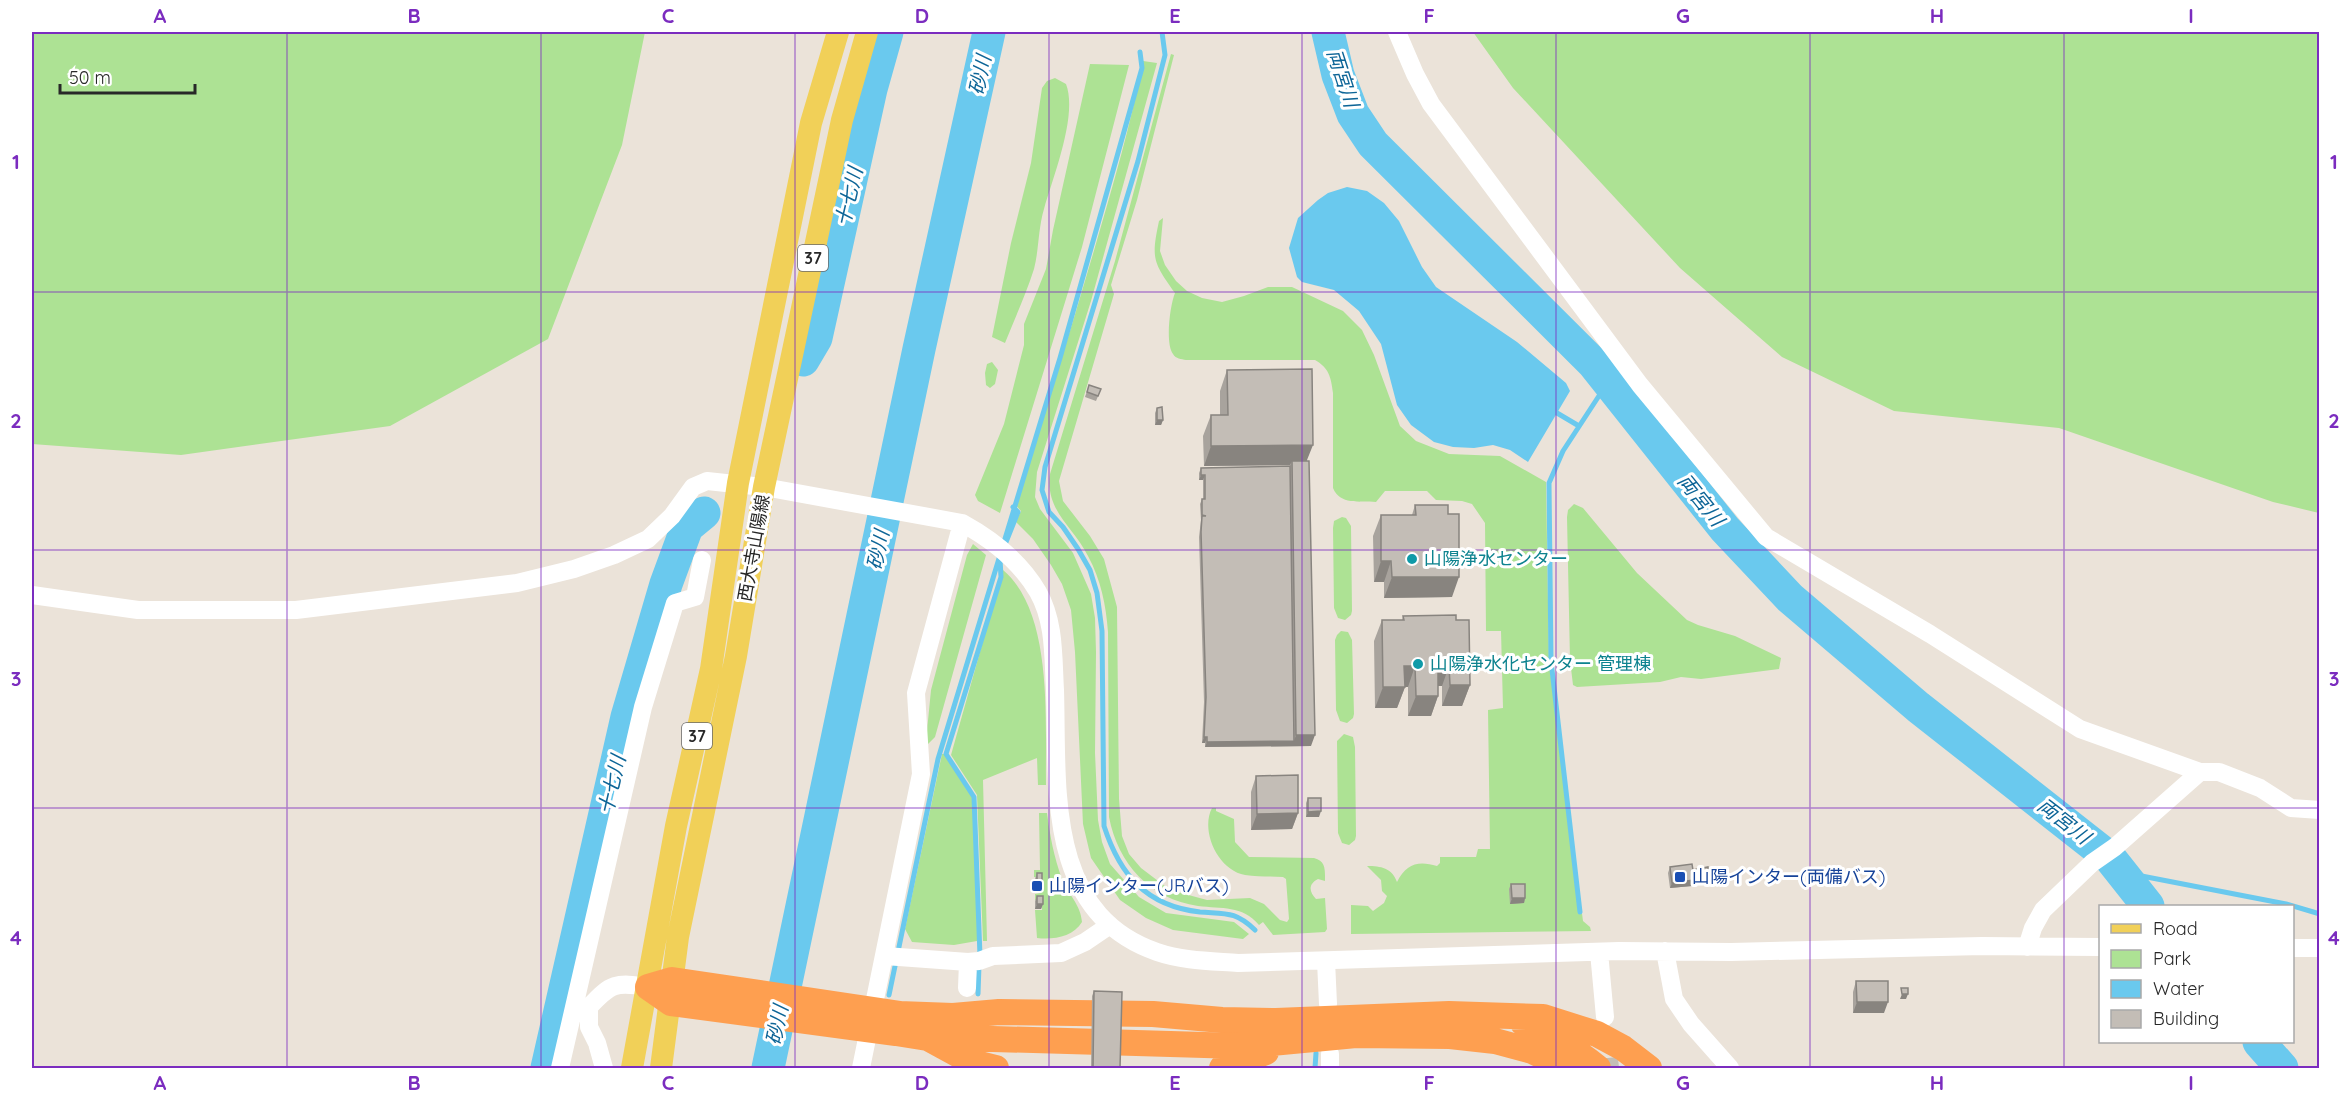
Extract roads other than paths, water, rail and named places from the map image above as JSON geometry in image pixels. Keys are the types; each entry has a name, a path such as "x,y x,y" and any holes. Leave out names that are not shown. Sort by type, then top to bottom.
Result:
{"highway":[{"path":"648,987 898,1023 1232,1029 1276,1021 1449,1014 1543,1017 1597,1034 1623,1048 1649,1068"},
{"path":"1509,1017 1555,1039 1582,1055 1598,1068"},
{"path":"898,1023 972,1062 996,1068"},
{"path":"925,1037 1239,1046 1356,1035 1450,1035 1495,1041 1532,1051 1568,1068"},
{"path":"925,1037 987,1053 1214,1059 1253,1057"},
{"path":"1222,1068 1298,1041"},
{"path":"1495,1041 1532,1068"}],"main road":[{"name":"西大寺山陽線","path":"632,1068 676,826 711,669 738,483 811,123 838,32"},
{"name":"西大寺山陽線","path":"661,1068 678,937 736,656 764,487 842,120 867,32"}],"street":[{"path":"1397,32 1431,104 1640,385 1766,537 1930,634 2080,729 2200,772 2219,772 2260,788 2291,808 2319,810"},
{"path":"32,595 138,610 296,610 517,583 614,555 648,539 672,516 693,487 707,481 738,483 806,494 953,521 984,535 1022,568 1039,593 1050,622 1062,836 1069,863 1091,905 1110,925 1144,947 1179,958 1238,963 1599,952 2099,947"},
{"path":"861,1068 921,774 916,693 953,521"},
{"path":"560,1068 643,707 675,603 695,597 702,560"},
{"path":"2027,947 2033,928 2043,910 2092,863 2115,847 2200,772"},
{"path":"885,956 979,962 993,956 1061,953 1085,942 1110,925"},
{"path":"2294,948 2319,948"},
{"path":"1665,951 1674,999 1690,1024 1730,1068"},
{"path":"1599,952 1605,1017"},
{"path":"1326,961 1328,1004"},
{"path":"967,988 968,962"},
{"path":"604,1068 597,1043 589,1027 589,1007 602,993 621,983 648,987"}],"water":[{"path":"1347,187 1367,191 1384,203 1399,221 1422,267 1436,287 1517,342 1566,383 1570,391 1528,462 1510,450 1493,445 1474,448 1453,447 1434,442 1411,425 1397,405 1381,344 1359,311 1334,290 1302,282 1297,277 1289,248 1298,218 1328,193"}],"waterway":[{"name":"十七川","path":"803,360 816,338 871,89 887,32"},
{"name":"砂川","path":"768,1068 919,349 989,32"},
{"path":"1162,32 1165,55 1138,161 1045,467 1042,490 1049,512 1063,527 1090,570 1097,593 1102,631 1104,826 1118,859 1138,885 1164,903 1181,909 1236,916 1255,930"},
{"name":"両宮川","path":"1328,32 1338,75 1353,114 1373,144 1593,363 1725,529 1790,598 1918,707 2110,858 2147,905"},
{"path":"889,995 938,759 1060,358 1142,68 1140,52"},
{"path":"1580,912 1551,661 1549,483 1563,451 1608,382"},
{"path":"1557,413 1579,426"},
{"path":"1004,547 1018,512 1013,507"},
{"name":"十七川","path":"547,1068 627,717 666,584 687,527 704,513"},
{"path":"980,956 974,797 946,754 1001,577 1000,559"},
{"path":"2121,872 2289,905"},
{"path":"2294,906 2320,914"},
{"path":"978,994 979,965"},
{"name":"両宮川","path":"2260,1043 2282,1068"},
{"path":"1315,1068 1316,1053"}],"tunnel":[{"path":"1606,1031 1610,1068"}],"place":[{"name":"山陽浄水センター","path":"1412,559"},
{"name":"山陽浄水化センター 管理棟","path":"1418,664"},
{"name":"山陽インター(両備バス)","path":"1680,877"},
{"name":"山陽インター(JRバス)","path":"1037,886"}]}
